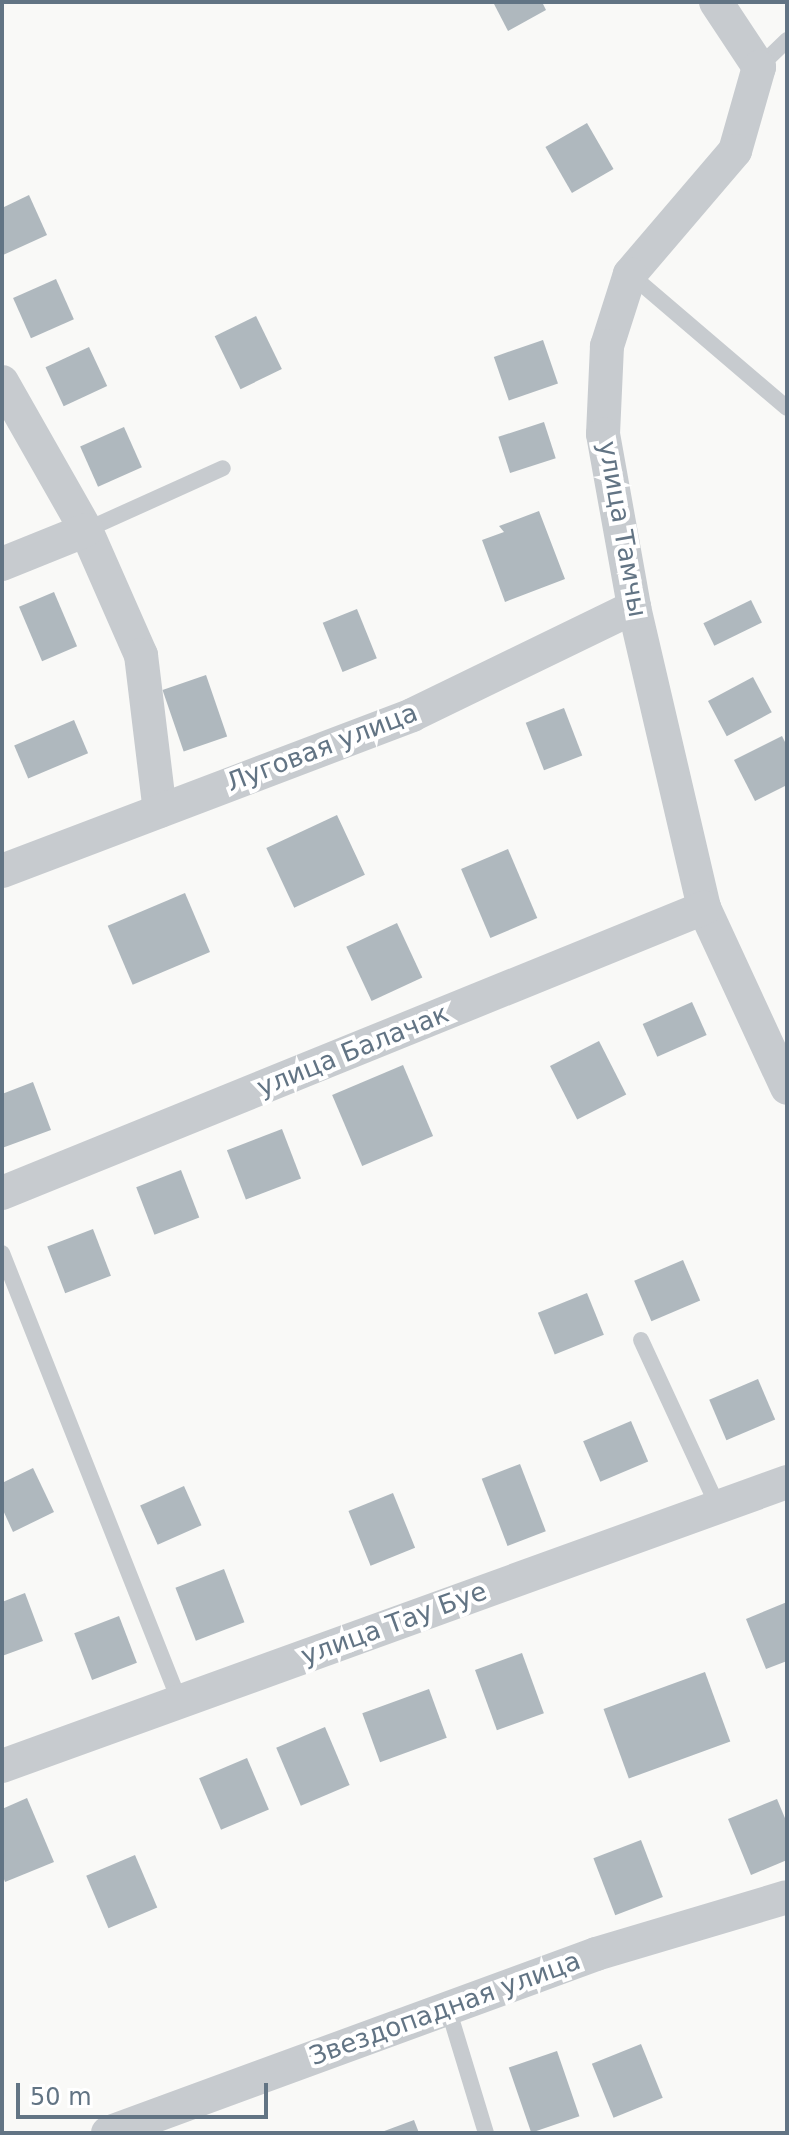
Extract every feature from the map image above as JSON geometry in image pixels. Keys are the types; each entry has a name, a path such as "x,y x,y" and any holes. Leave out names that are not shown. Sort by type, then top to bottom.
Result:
{"street":[{"path":"716,2 759,67"},
{"name":"улица Тамчы","path":"759,67 735,151 630,274 607,346 603,434 634,607 704,908 787,1088"},
{"path":"2,382 86,530 141,655 160,811"},
{"path":"2,564 86,530"},
{"name":"Луговая улица","path":"2,871 412,715 634,607"},
{"name":"улица Балачак","path":"2,1193 704,908"},
{"name":"улица Тау Буе","path":"2,1766 787,1482"},
{"name":"Звездопадная улица","path":"108,2133 596,1954 787,1897"}],"lane":[{"path":"759,67 787,40"},
{"path":"630,274 787,408"},
{"path":"86,530 223,468"},
{"path":"2,1253 179,1701"},
{"path":"641,1340 718,1507"},
{"path":"448,2008 486,2133"}],"building":[{"path":"493,2 542,2 546,10 508,31"},
{"path":"587,123 614,169 572,193 545,147"},
{"path":"29,195 47,235 3,255 2,208"},
{"path":"56,279 74,319 31,338 13,298"},
{"path":"256,316 282,369 241,389 215,336"},
{"path":"543,340 558,383 509,400 494,357"},
{"path":"89,347 107,386 64,406 45,367"},
{"path":"544,422 556,458 510,473 498,437"},
{"path":"124,427 142,467 98,487 80,447"},
{"path":"539,511 565,579 505,602 482,540 504,532 499,526"},
{"path":"54,592 77,646 42,661 19,607"},
{"path":"751,600 762,622 714,646 703,623"},
{"path":"357,609 377,658 343,672 323,623"},
{"path":"206,675 227,736 184,751 163,690"},
{"path":"753,677 772,712 727,736 708,701"},
{"path":"564,708 582,756 544,770 526,723"},
{"path":"74,720 88,753 28,779 14,745"},
{"path":"782,736 787,746 787,785 755,801 734,760"},
{"path":"337,815 365,875 294,908 266,848"},
{"path":"508,849 537,918 490,938 461,869"},
{"path":"185,893 210,952 133,985 108,926"},
{"path":"397,923 422,977 372,1001 346,947"},
{"path":"692,1002 707,1035 657,1057 643,1024"},
{"path":"599,1041 626,1094 577,1119 550,1066"},
{"path":"403,1065 433,1136 362,1166 332,1095"},
{"path":"33,1082 51,1130 2,1148 2,1094"},
{"path":"282,1129 301,1178 246,1200 227,1150"},
{"path":"181,1170 199,1218 154,1235 136,1187"},
{"path":"93,1229 111,1276 65,1293 47,1247"},
{"path":"683,1260 700,1301 651,1321 634,1281"},
{"path":"587,1293 604,1335 555,1355 538,1313"},
{"path":"758,1379 775,1420 726,1440 709,1400"},
{"path":"631,1421 648,1462 600,1482 583,1441"},
{"path":"520,1464 546,1531 508,1546 482,1479"},
{"path":"33,1468 54,1512 13,1532 2,1508 2,1483"},
{"path":"184,1486 201,1525 158,1545 140,1506"},
{"path":"393,1493 415,1548 371,1566 348,1511"},
{"path":"224,1569 244,1622 196,1641 175,1588"},
{"path":"25,1593 43,1641 2,1656 2,1602"},
{"path":"787,1602 787,1661 766,1669 746,1619"},
{"path":"119,1616 137,1663 92,1680 74,1633"},
{"path":"522,1653 544,1713 497,1730 475,1670"},
{"path":"705,1672 730,1742 629,1778 604,1709"},
{"path":"429,1689 447,1738 380,1762 362,1713"},
{"path":"325,1727 350,1785 301,1806 276,1748"},
{"path":"247,1758 269,1810 221,1830 199,1778"},
{"path":"27,1798 54,1862 5,1882 2,1874 2,1809"},
{"path":"777,1799 787,1823 787,1860 751,1875 728,1819"},
{"path":"641,1840 663,1897 615,1915 593,1858"},
{"path":"135,1855 157,1907 108,1928 86,1876"},
{"path":"641,2044 663,2098 614,2118 592,2064"},
{"path":"557,2051 579,2116 531,2133 509,2068"},
{"path":"414,2120 419,2133 379,2133"}]}
